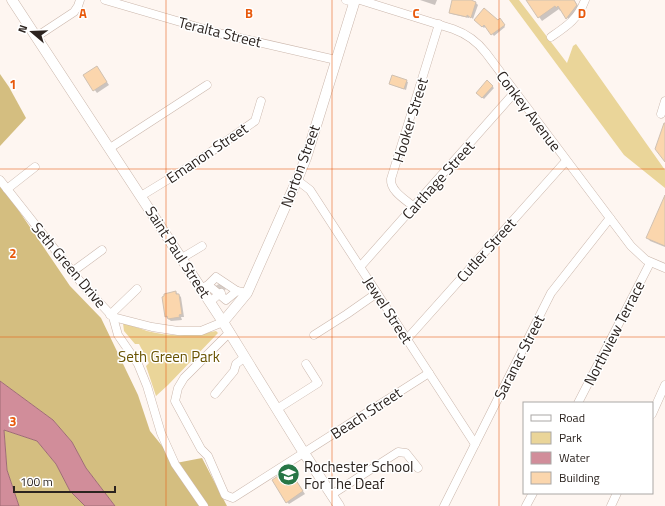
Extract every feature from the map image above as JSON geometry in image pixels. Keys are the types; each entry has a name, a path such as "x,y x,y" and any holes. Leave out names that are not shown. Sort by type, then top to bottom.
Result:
{"main road":[{"name":"Saint Paul Street","path":"12,0 182,258 221,288 210,302 338,506"},
{"name":"Norton Street","path":"223,322 221,288 297,180 354,1"}],"street":[{"path":"36,37 74,12 80,0"},
{"name":"Teralta Street","path":"105,0 218,33 336,60"},
{"path":"551,37 571,22 581,11 585,0"},
{"name":"Conkey Avenue","path":"354,1 439,24 459,31 475,40 634,250 650,263 665,268"},
{"name":"Hooker Street","path":"414,207 394,190 391,185 439,24"},
{"path":"110,148 207,85"},
{"name":"Carthage Street","path":"360,267 515,92"},
{"name":"Emanon Street","path":"141,196 195,163 254,121 261,101"},
{"path":"661,114 665,101"},
{"name":"Cutler Street","path":"407,339 566,161"},
{"path":"7,189 35,167"},
{"name":"Seth Green Drive","path":"0,180 72,272 111,316 152,327 178,331 201,331 223,322"},
{"name":"Jewel Street","path":"297,180 310,190 475,444"},
{"name":"Saranac Street","path":"444,506 551,294 610,218"},
{"path":"182,258 202,246"},
{"path":"72,272 102,250"},
{"name":"Northview Terrace","path":"579,402 650,263"},
{"path":"210,302 221,288"},
{"path":"137,289 111,316 118,335 138,364 147,386 161,433 175,464 204,506"},
{"path":"314,334 347,314 377,293"},
{"name":"Beach Street","path":"230,332 184,378 178,388 175,401 201,449 208,456 225,495 233,498 429,373"},
{"path":"215,394 234,371 236,364 245,357"},
{"path":"277,409 318,383 306,364"},
{"path":"653,412 665,386"},
{"path":"331,495 398,452 406,453 418,468"},
{"path":"526,506 532,494"},
{"path":"611,506 617,494"}],"green space":[{"path":"509,0 519,0 567,63 573,46 576,44 665,170 665,188 624,155"},
{"name":"Seth Green Park","path":"123,323 147,331 173,335 190,335 216,331 218,333 156,396 146,366 149,363 139,344 135,344 124,331"}],"shaded area":[{"path":"0,74 26,118 0,146"},
{"path":"0,183 70,286 101,318 138,395 150,431 176,463 202,458 227,506 115,506 86,468 72,442 53,420 0,381"},
{"path":"4,430 37,441 56,464 70,491 85,506 19,506 7,470"}],"water":[{"path":"0,381 53,420 72,442 86,468 115,506 85,506 70,491 56,464 37,441 4,430 7,470 19,506 0,506"}],"building":[{"path":"452,0 471,0 476,2 471,18 467,15 467,17 449,13"},
{"path":"526,0 574,0 577,5 566,19 558,6 556,8 555,6 538,18"},
{"path":"484,8 498,20 500,18 505,25 491,35 484,25 482,27 474,20"},
{"path":"97,66 107,82 93,91 83,75"},
{"path":"392,75 407,80 404,89 389,84"},
{"path":"487,80 493,86 482,98 476,93"},
{"path":"665,123 665,162 655,149"},
{"path":"665,195 665,246 646,238"},
{"path":"176,291 176,294 179,294 182,314 179,315 180,317 168,319 167,316 165,317 162,297 164,294"},
{"path":"290,471 303,491 286,503 272,480 284,472 285,474"}],"tunnel":[{"path":"217,290 225,285"}],"place":[{"name":"Rochester School For The Deaf","path":"289,475"}]}
